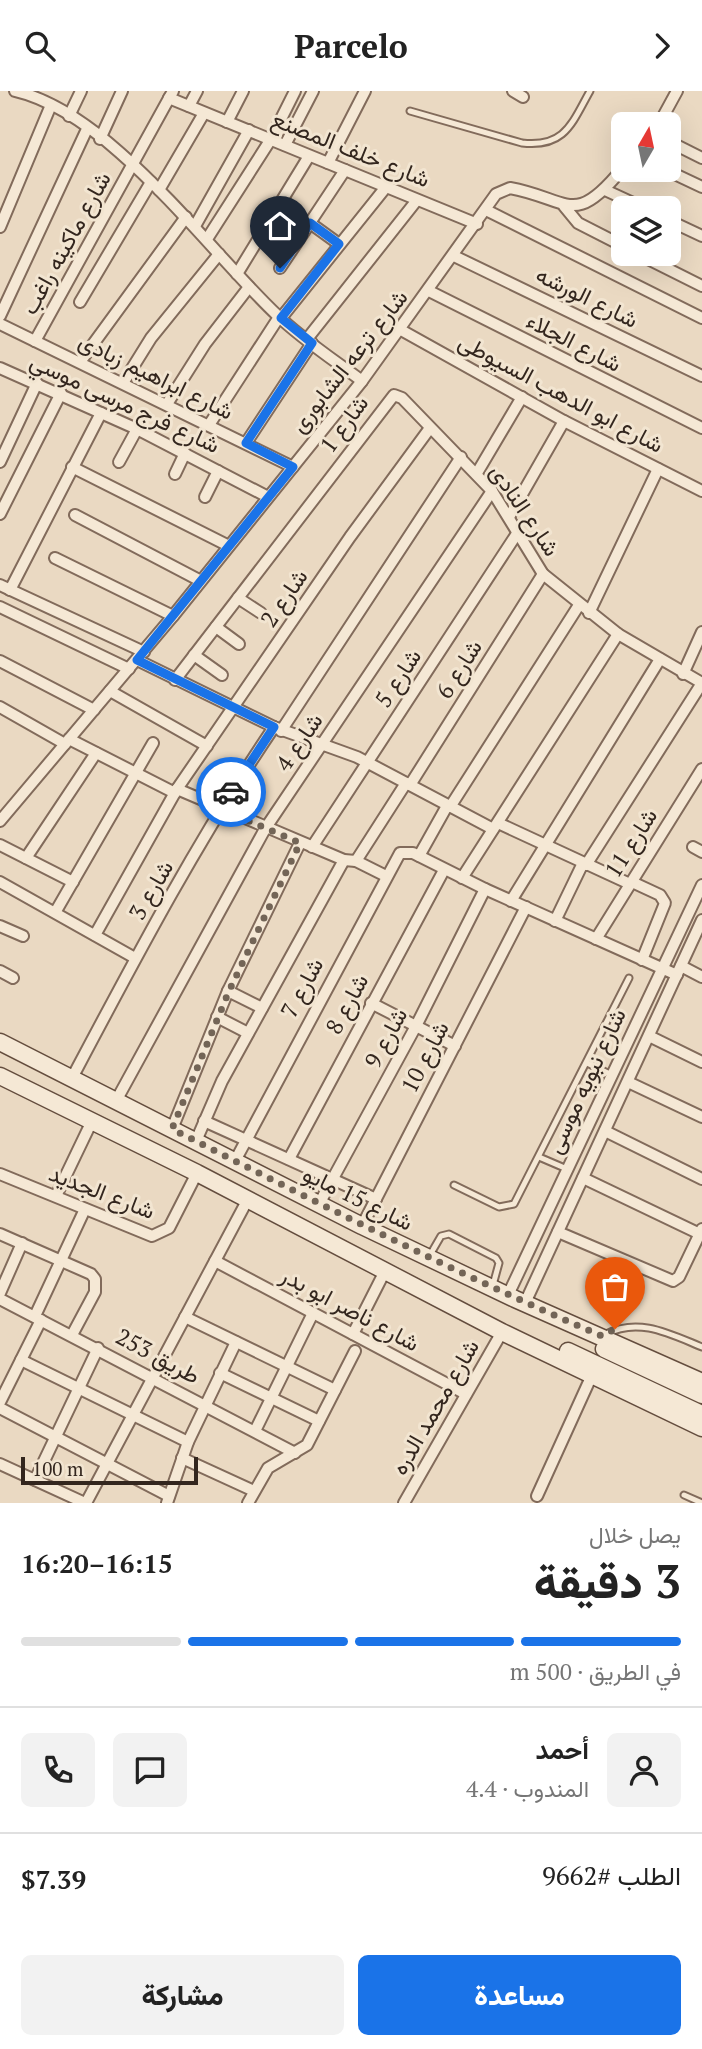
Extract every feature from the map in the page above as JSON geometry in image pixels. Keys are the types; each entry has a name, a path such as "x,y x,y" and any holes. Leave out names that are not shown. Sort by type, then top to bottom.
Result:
{"main road":[{"name":"شارع 15 مايو","path":"0,1042 428,1258 596,1339 702,1382"},
{"path":"2,1082 92,1121 502,1332 702,1428"},
{"path":"502,1332 521,1330 702,1414"},
{"path":"596,1339 702,1395"}],"street":[{"path":"15,91 36,94 87,129 133,166 195,226 249,287 280,317 362,381"},
{"path":"69,116 81,91"},
{"path":"100,139 122,91"},
{"path":"189,106 197,91"},
{"path":"227,122 243,91"},
{"path":"207,239 271,139 295,91"},
{"path":"285,145 313,91"},
{"path":"328,163 365,91"},
{"path":"666,112 677,91"},
{"name":"شارع خلف المصنع","path":"171,95 204,113 477,224"},
{"name":"شارع ماكينه راغب","path":"35,341 171,95"},
{"path":"0,227 51,104"},
{"path":"80,302 204,113"},
{"path":"0,316 87,129"},
{"path":"195,226 249,130"},
{"path":"681,148 702,158"},
{"path":"237,274 309,156"},
{"path":"280,268 345,170"},
{"path":"681,177 702,187"},
{"path":"564,206 582,204 605,190 612,182"},
{"path":"209,425 280,317 386,187"},
{"name":"شارع ترعه الشابورى","path":"0,821 173,616 227,545 362,381 496,194 510,188 564,206"},
{"path":"605,190 618,196"},
{"path":"246,443 309,341 417,200"},
{"path":"564,206 578,223 611,240"},
{"path":"486,210 702,317"},
{"path":"80,362 186,217"},
{"path":"310,223 339,244"},
{"path":"681,226 702,236"},
{"path":"122,383 183,295 219,254"},
{"name":"شارع الورشه","path":"454,256 702,376"},
{"path":"662,266 702,286"},
{"path":"167,404 205,344 249,287"},
{"name":"شارع الجلاء","path":"429,291 702,428"},
{"name":"شارع ابراهيم زبادى","path":"0,324 293,467"},
{"name":"شارع ابو الدهب السيوطى","path":"401,330 565,421 702,491"},
{"name":"شارع فرج مرسى موسي","path":"0,368 137,429 268,497"},
{"path":"0,462 37,383"},
{"path":"0,514 61,393"},
{"name":"شارع النادى","path":"394,395 402,398 492,491 543,574 618,634 702,683"},
{"name":"شارع 1","path":"175,680 394,395"},
{"path":"477,473 522,397"},
{"path":"101,413 5,587 140,656 175,680 232,709 368,762 449,806 660,895 665,903 642,960"},
{"path":"509,517 565,421"},
{"name":"شارع 2","path":"95,935 176,791 350,537 430,428"},
{"path":"119,462 137,429"},
{"path":"175,474 185,453"},
{"name":"شارع 3","path":"72,1078 135,958 221,809 461,457"},
{"path":"72,467 227,545"},
{"path":"589,613 659,469"},
{"path":"205,498 218,471"},
{"name":"شارع 4","path":"116,1101 265,829 492,491"},
{"path":"75,515 199,580"},
{"name":"شارع 5","path":"312,847 518,531"},
{"path":"55,558 173,616"},
{"name":"شارع 6","path":"356,861 543,574"},
{"path":"238,598 261,613"},
{"path":"579,605 419,856 444,870 662,969 702,977"},
{"path":"0,607 129,669"},
{"path":"216,627 239,644"},
{"path":"683,674 702,633"},
{"path":"462,878 618,634"},
{"path":"194,655 222,675"},
{"path":"511,901 543,844 660,659"},
{"path":"0,661 94,710"},
{"path":"555,921 585,864 702,683"},
{"path":"110,691 207,746"},
{"path":"0,707 67,742 176,791 300,843 344,860 356,861 386,876"},
{"path":"56,911 153,743"},
{"path":"26,858 96,753"},
{"name":"شارع 11","path":"596,939 702,769"},
{"path":"172,1129 217,1017 300,843"},
{"path":"0,845 73,882"},
{"name":"شارع 7","path":"234,1161 386,876 400,853 405,851 419,856"},
{"path":"196,1141 248,1033 344,860"},
{"name":"شارع 8","path":"289,1159 444,870"},
{"path":"0,882 56,911 135,958"},
{"name":"شارع نبويه موسى","path":"516,1299 567,1169 702,885"},
{"name":"شارع 9","path":"319,1204 416,1026 485,889"},
{"name":"شارع 10","path":"362,1226 526,907"},
{"name":"شارع نبويه موسى","path":"516,1299 558,1232 702,921"},
{"path":"0,926 23,936"},
{"path":"0,971 13,978"},
{"path":"229,991 262,1008"},
{"path":"371,1003 455,1046"},
{"path":"217,1017 248,1033"},
{"path":"649,1036 702,1062"},
{"path":"628,1082 702,1117"},
{"path":"56,1196 92,1121"},
{"path":"204,1121 376,1199"},
{"path":"605,1131 702,1179"},
{"name":"شارع الجديد","path":"0,1174 142,1234 161,1234 169,1228 197,1173"},
{"path":"558,1232 670,1280 679,1277 701,1231 583,1178"},
{"path":"0,1464 86,1503 248,1199"},
{"path":"0,1402 21,1360 60,1261 85,1209"},
{"path":"0,1234 91,1274 96,1286 72,1335"},
{"path":"0,1293 22,1243"},
{"name":"شارع ناصر ابو بدر","path":"215,1261 466,1394"},
{"path":"353,1334 385,1271"},
{"name":"طريق 253","path":"0,1299 295,1453"},
{"path":"255,1431 313,1313"},
{"path":"185,1317 335,1390"},
{"name":"شارع محمد الدره","path":"404,1503 502,1332"},
{"path":"0,1408 108,1464 168,1500 188,1442 236,1342"},
{"path":"35,1480 97,1348"},
{"path":"248,1503 268,1468 307,1445 355,1351"},
{"path":"21,1360 188,1442"},
{"path":"0,1370 13,1377"},
{"path":"220,1373 319,1421"},
{"path":"537,1496 592,1375"},
{"path":"182,1458 254,1491"}],"lane":[{"path":"410,111 522,143 540,143 565,134 590,91"},
{"path":"454,1185 499,1207 507,1208 517,1201 629,978"},
{"path":"587,1063 612,1075"},
{"path":"539,1157 567,1169"},
{"path":"428,1258 442,1235 449,1234 498,1261 492,1288"},
{"path":"596,1339 623,1327 642,1326 702,1347"},
{"path":"684,1495 702,1503"}],"way so far":[{"path":"231,792 221,809 300,843 217,1017 172,1129 362,1226 515,1299 602,1336 615,1329"}],"route":[{"path":"231,792 274,727 195,691 137,660 227,545 293,467 246,443 312,343 281,318 339,244 310,223 280,268"}]}
